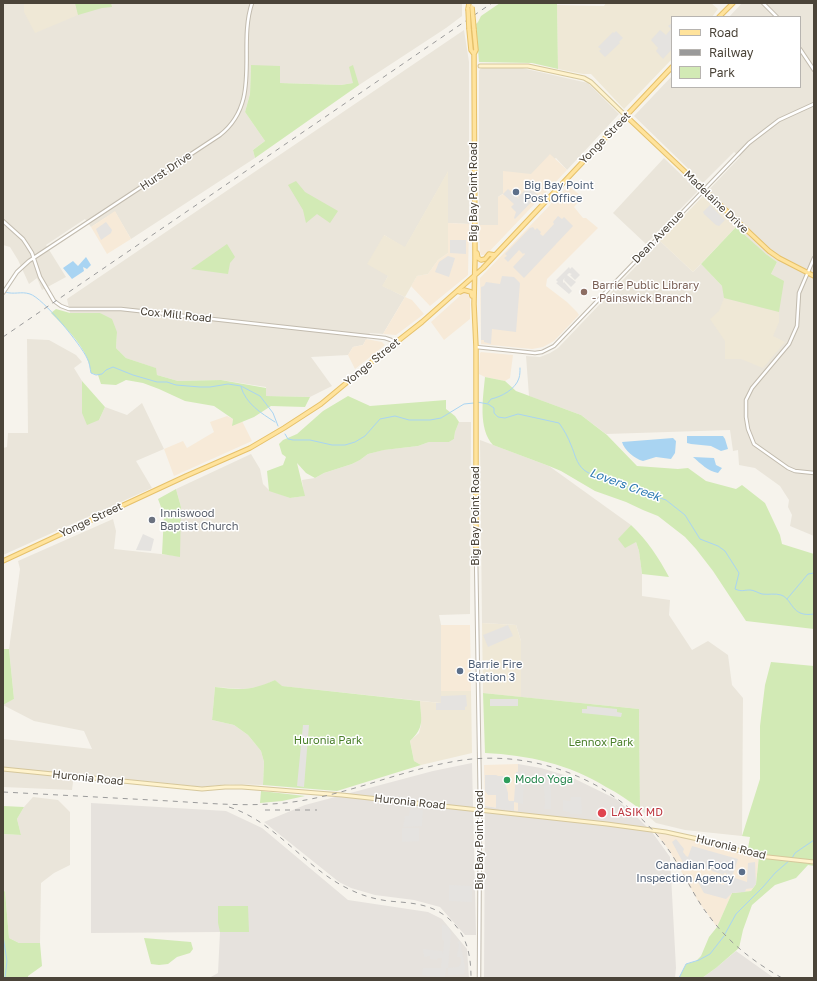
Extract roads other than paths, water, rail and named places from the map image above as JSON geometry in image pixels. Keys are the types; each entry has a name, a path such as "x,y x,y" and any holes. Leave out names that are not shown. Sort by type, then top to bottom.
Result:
{"main road":[{"path":"720,16 733,3"},
{"name":"Big Bay Point Road","path":"471,4 468,10 476,50 474,54 476,552"},
{"name":"Big Bay Point Road","path":"471,4 472,29"},
{"path":"480,66 528,66 584,78 591,82 626,116"},
{"name":"Yonge Street","path":"3,561 250,448 321,404 422,322 495,255 671,68"},
{"name":"Madelaine Drive","path":"626,116 769,251 779,258 814,276"},
{"path":"475,249 477,257 480,260 485,259 490,254 495,255"},
{"path":"457,291 460,292 464,290 471,292 474,304"},
{"name":"Huronia Road","path":"3,769 202,790 226,786 242,786 480,810 666,832 698,839 747,854 814,862"}],"street":[{"name":"Hurst Drive","path":"3,293 22,267 33,258 220,136 231,125 240,110 244,97 248,21 252,3"},
{"path":"763,3 776,16"},
{"path":"801,50 814,70"},
{"name":"Dean Avenue","path":"476,347 535,353 542,352 554,346 753,139 784,118 814,104"},
{"name":"Cox Mill Road","path":"3,221 23,239 40,276 54,301 69,309 121,309 385,338 391,340 394,344"},
{"path":"814,258 799,292 797,326 789,344 752,388 748,396 746,408 748,429 754,444 788,468 795,471 814,474"},
{"name":"Big Bay Point Road","path":"476,552 480,810 480,978"}],"water":[{"path":"86,257 91,265 87,269 83,267 84,271 72,279 63,268 73,261 78,266"},
{"path":"687,436 723,436 728,449 721,451 711,446 687,443"},
{"path":"673,438 676,441 675,453 671,459 656,457 643,461 640,460 627,451 622,442"},
{"path":"693,457 714,458 716,465 722,468 718,473 711,471"}],"waterway":[{"name":"Lovers Creek","path":"5,292 30,294 44,304 70,333 83,352 89,362 91,373 96,375 102,374 106,370 113,367 157,382 167,382 176,385 210,387 228,384 241,386 260,396 273,413 278,426"},
{"path":"488,403 491,399 503,394 515,386 519,378 520,368"},
{"path":"241,387 250,403 275,422"},
{"name":"Lovers Creek","path":"477,402 488,404 494,408 494,413 498,417 505,418 518,414 559,423 569,439 577,461 584,470 596,476 666,500 685,515 700,539 718,546 725,551 739,573 735,589 741,591 752,590 762,594 781,595 785,597 797,611 806,614 814,614"},
{"name":"Lovers Creek","path":"285,434 288,439 293,440 310,440 332,445 345,445 355,442 365,436 380,419 395,416 409,420 430,420 441,418 464,404 474,403"},
{"path":"787,599 808,574 814,573"},
{"path":"792,858 795,853 814,840"},
{"path":"725,934 736,914 775,873 790,860"},
{"path":"3,936 7,961 5,978"},
{"path":"679,978 686,964 699,960 710,954 724,936"}],"railway":[{"path":"3,337 492,3"},
{"path":"3,792 220,804 271,804 317,798 428,767 470,759 509,759 546,765 582,778 599,787 611,794 643,820 670,852 700,904 717,926 742,951 782,978"},
{"path":"229,807 262,823 320,871 351,890 365,896 378,899 420,905 434,909 441,913 454,924 464,938 469,953 471,978"},
{"path":"265,810 317,810"}],"place":[{"name":"Big Bay Point Post Office","path":"516,192"},
{"name":"Barrie Public Library - Painswick Branch","path":"584,292"},
{"name":"Inniswood Baptist Church","path":"152,520"},
{"name":"Barrie Fire Station 3","path":"460,671"},
{"name":"Modo Yoga","path":"507,780"},
{"name":"LASIK MD","path":"602,813"},
{"name":"Canadian Food Inspection Agency","path":"742,872"}],"park label":[{"name":"Huronia Park","path":"328,741"},
{"name":"Lennox Park","path":"601,743"}]}
